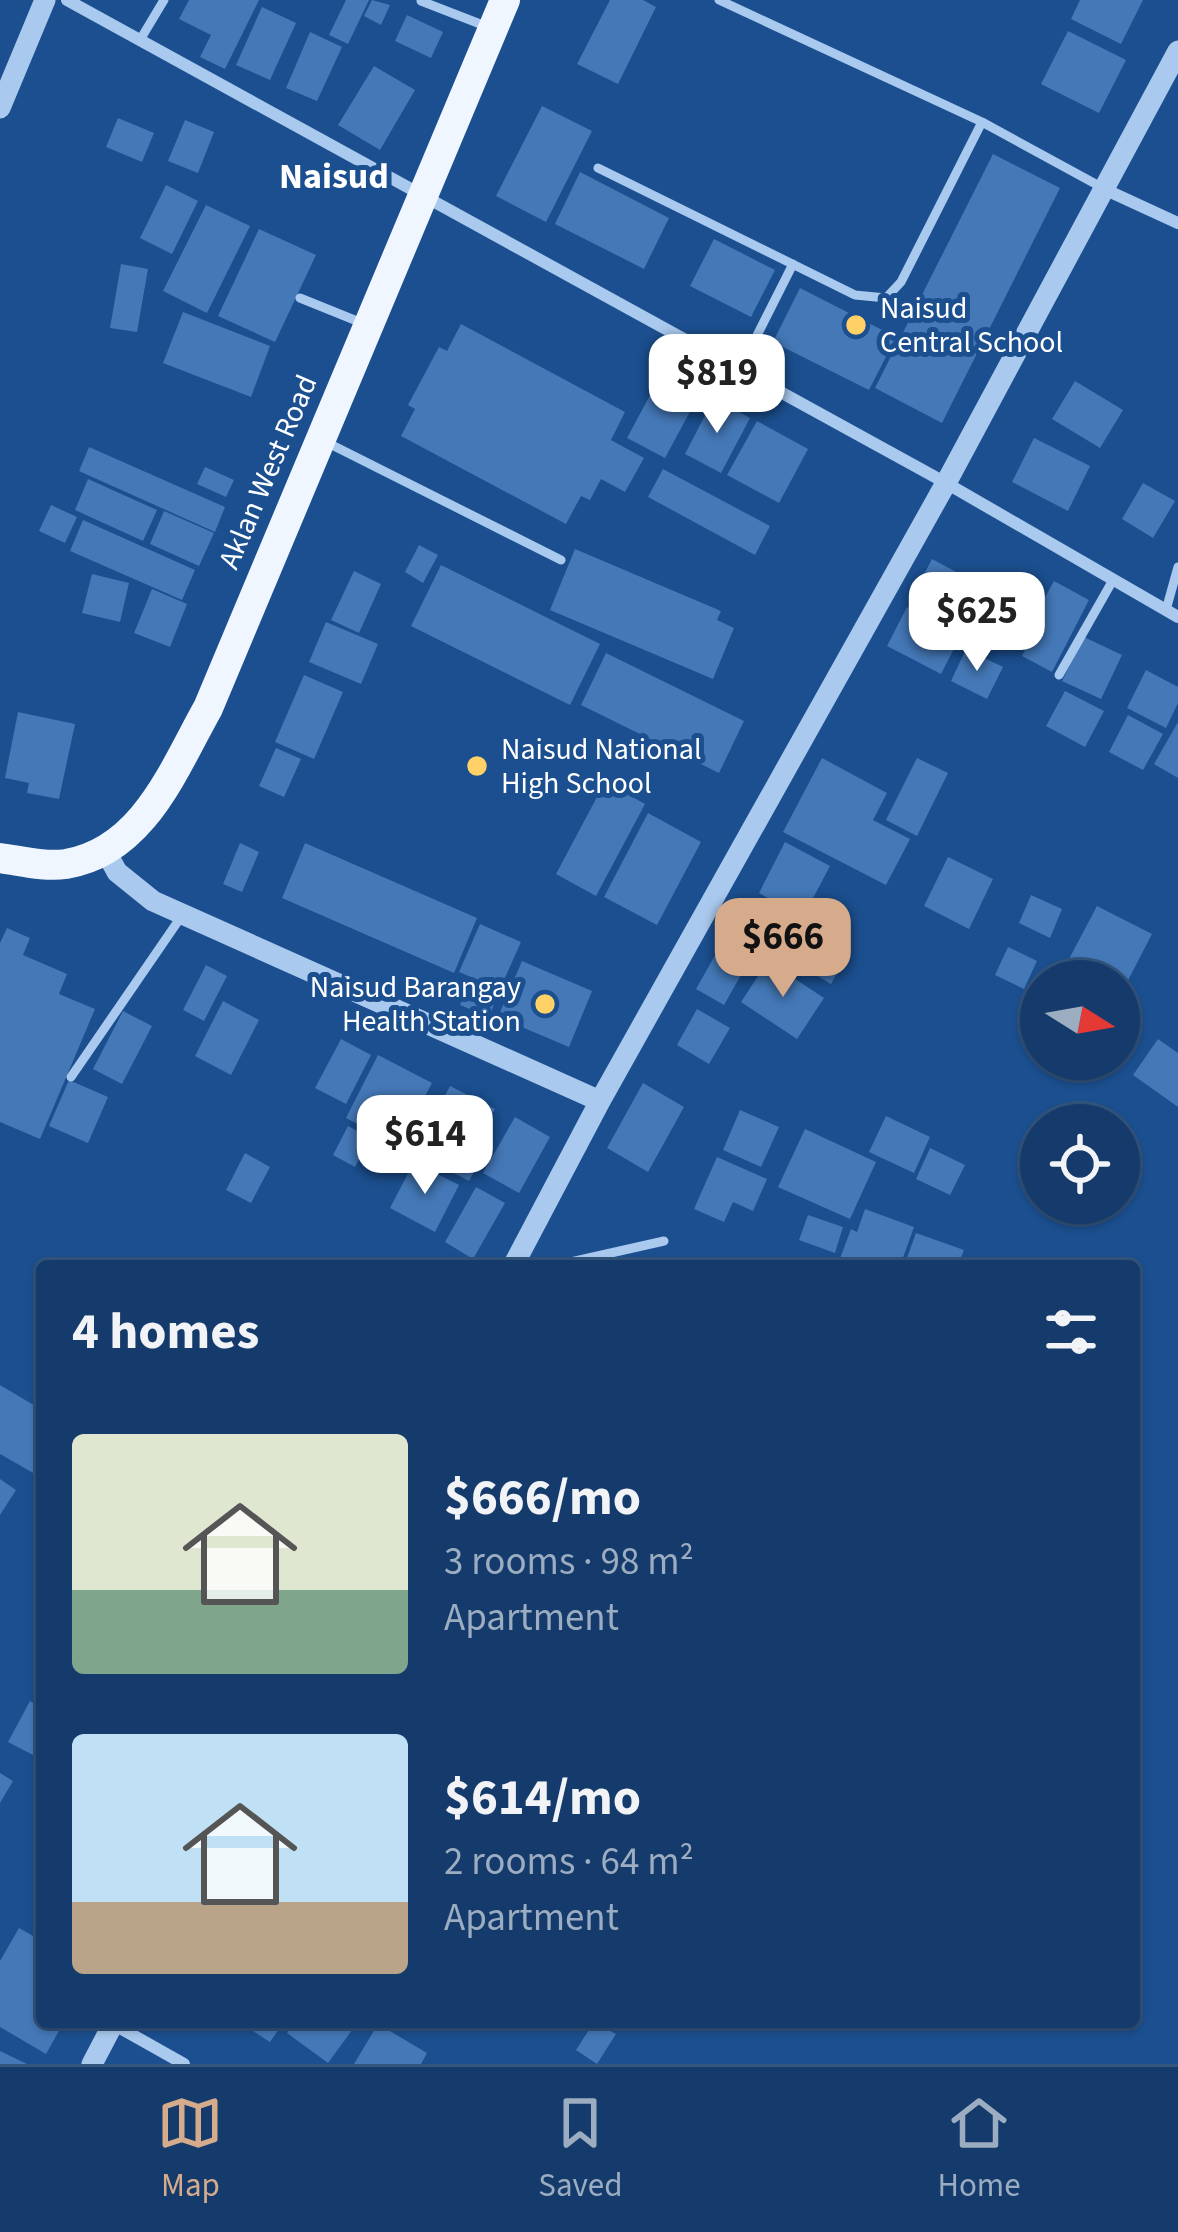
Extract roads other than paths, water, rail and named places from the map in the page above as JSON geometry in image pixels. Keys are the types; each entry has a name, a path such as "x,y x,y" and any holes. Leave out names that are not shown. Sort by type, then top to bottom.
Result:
{"main road":[{"name":"Aklan West Road","path":"0,858 68,864 120,841 151,809 208,708 499,14"}],"street":[{"path":"0,108 45,0"},
{"path":"67,0 946,483 1172,613"},
{"path":"516,1260 600,1101 946,483 1178,51"},
{"path":"1104,189 1178,223"},
{"path":"104,848 117,872 153,901 600,1101"},
{"path":"92,2064 111,2028"},
{"path":"123,2028 184,2064"}],"lane":[{"path":"140,40 164,0"},
{"path":"719,0 982,122 1104,189"},
{"path":"421,1 499,14"},
{"path":"598,168 855,295 886,298 901,282 982,122"},
{"path":"740,369 793,264"},
{"path":"300,298 368,326"},
{"path":"321,440 561,560"},
{"path":"1172,613 1178,567"},
{"path":"1059,675 1113,580"},
{"path":"71,1077 183,914"},
{"path":"580,1260 664,1241"}],"place":[{"name":"Naisud Central School","path":"856,325"},
{"name":"Naisud National High School","path":"477,766"},
{"name":"Naisud Barangay Health Station","path":"545,1004"}],"district":[{"name":"Naisud","path":"334,176"}]}
